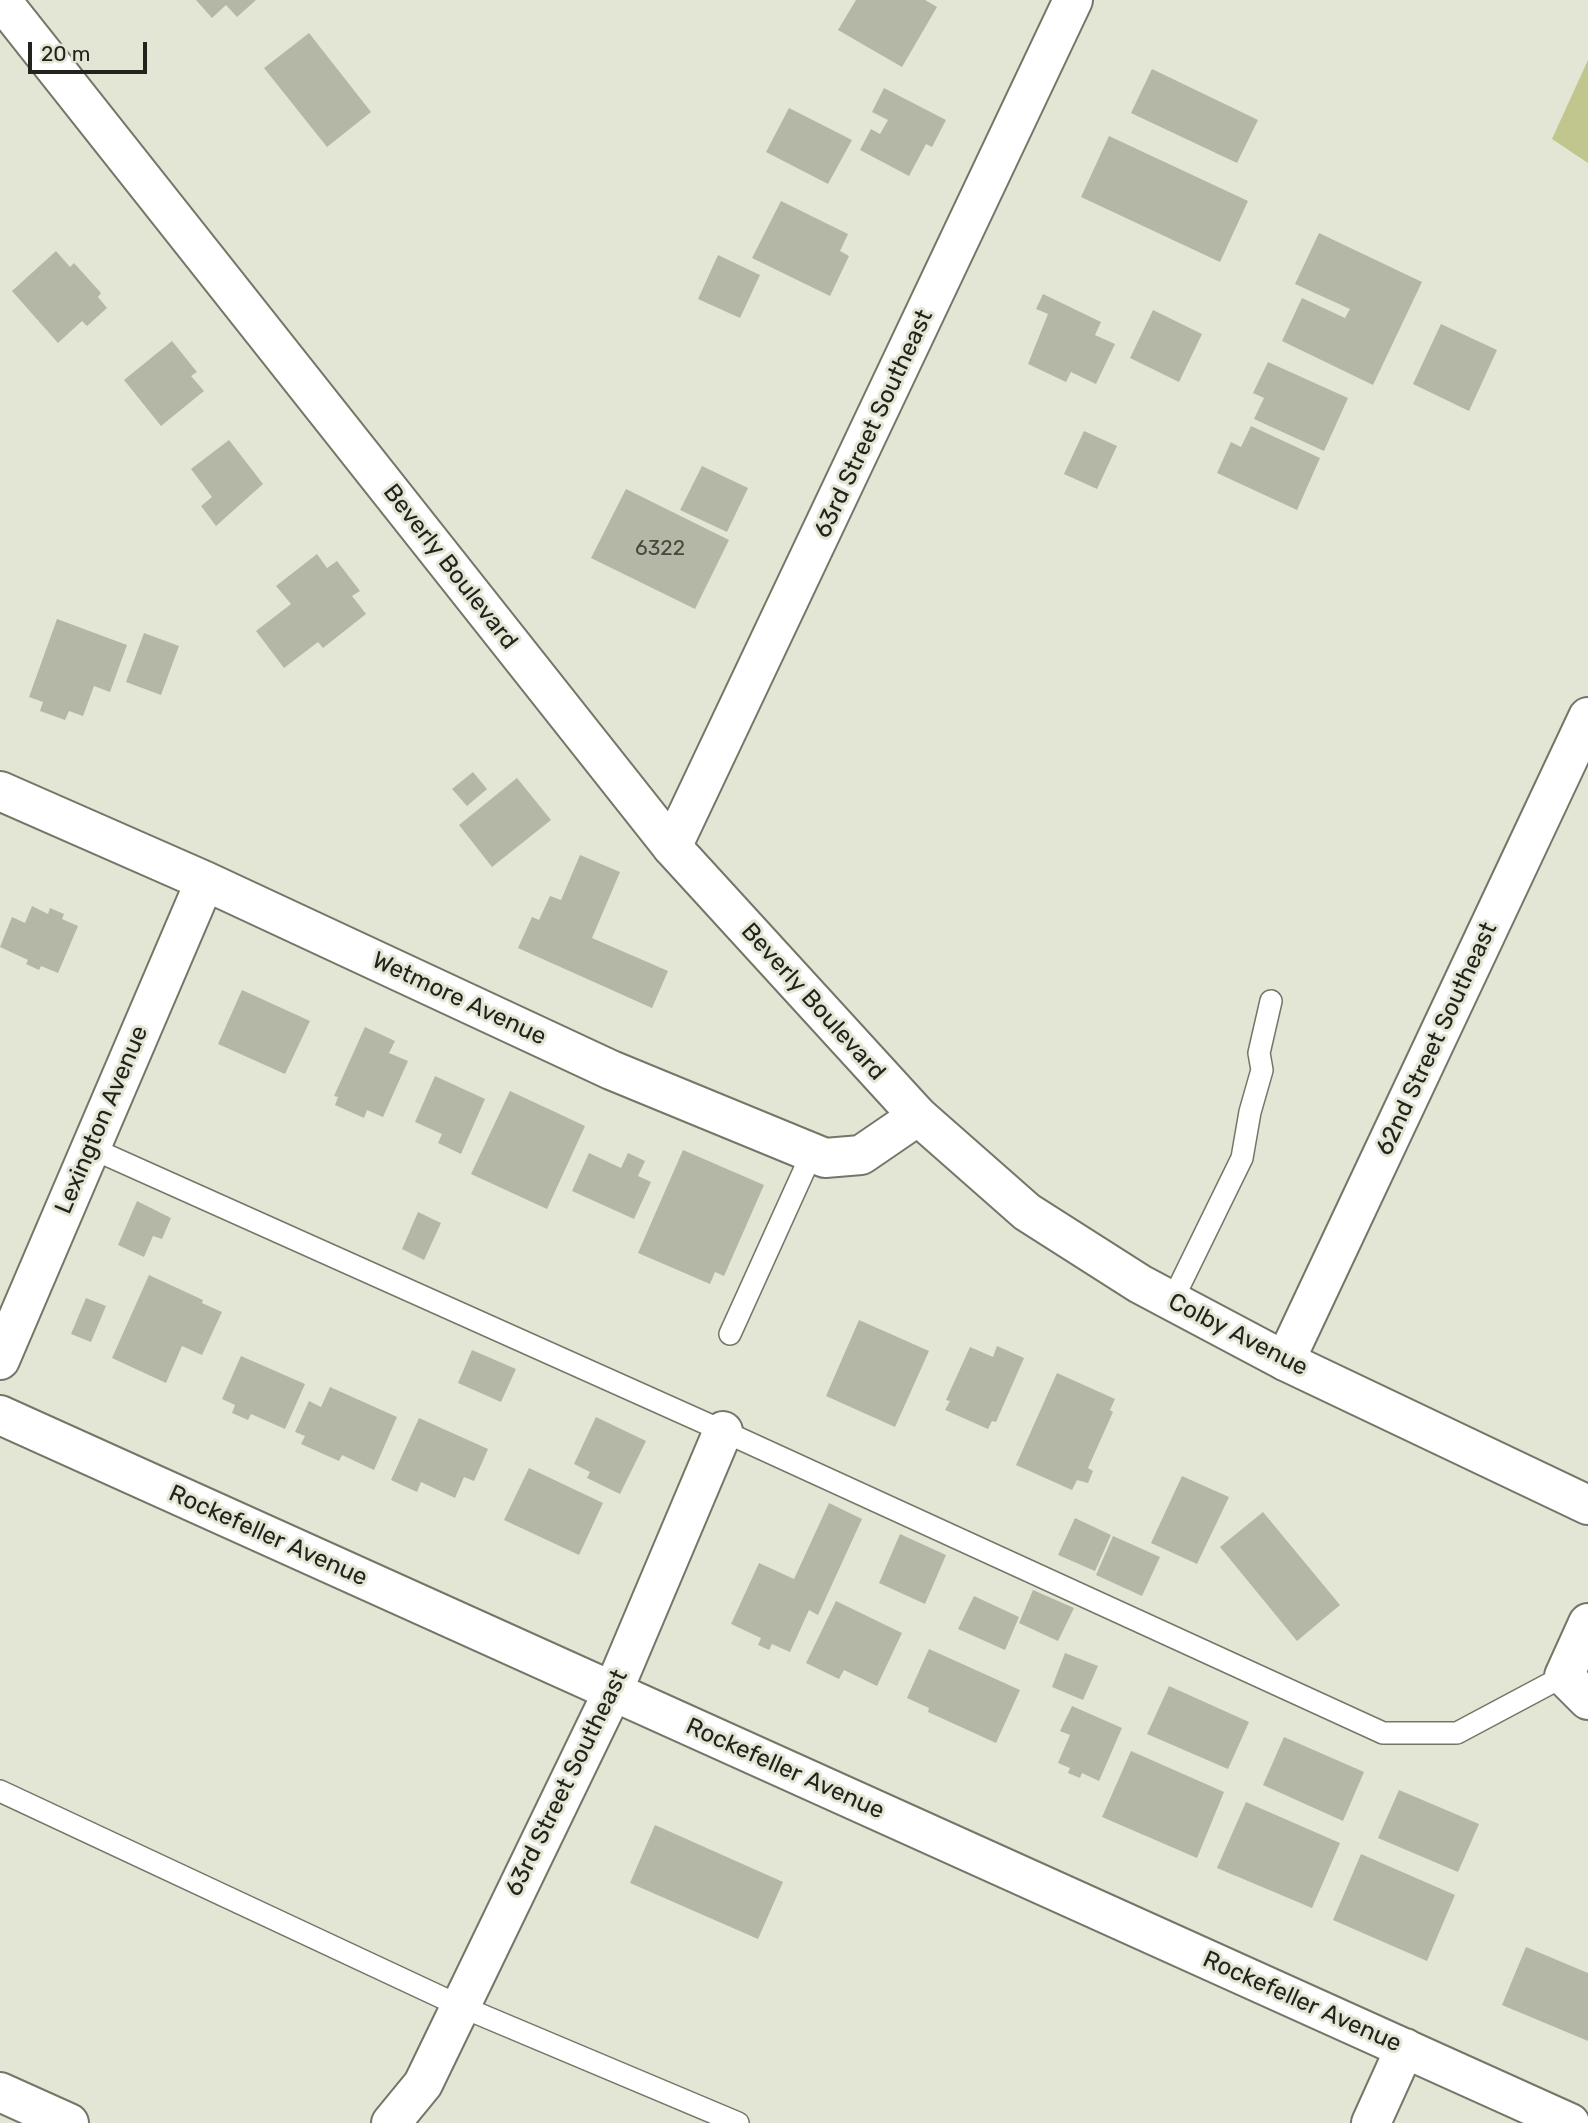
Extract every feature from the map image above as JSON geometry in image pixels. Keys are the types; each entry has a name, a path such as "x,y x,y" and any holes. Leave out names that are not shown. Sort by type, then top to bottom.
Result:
{"street":[{"name":"Beverly Boulevard","path":"1,0 672,848 918,1116"},
{"name":"63rd Street Southeast","path":"672,848 1073,0"},
{"name":"62nd Street Southeast","path":"1285,1361 1588,717"},
{"name":"Wetmore Avenue","path":"0,791 205,881 611,1070 825,1158 860,1155 918,1116"},
{"name":"Lexington Avenue","path":"0,1360 205,881"},
{"name":"Colby Avenue","path":"918,1116 1027,1212 1172,1301 1285,1361 1588,1505"},
{"name":"Rockefeller Avenue","path":"0,1415 1570,2123"},
{"name":"63rd Street Southeast","path":"391,2123 423,2084 613,1691 723,1431"},
{"path":"1576,1688 1588,1623"},
{"path":"1371,2123 1405,2048"},
{"path":"0,2092 69,2123"}],"lane":[{"path":"1172,1301 1242,1158 1249,1134 1250,1112 1262,1070 1259,1053 1271,1001"},
{"path":"90,1148 723,1431 1383,1732 1457,1733 1576,1688"},
{"path":"730,1334 812,1153"},
{"path":"0,1791 460,2006 738,2123"}],"green space":[{"path":"1588,60 1588,163 1552,139"}],"building":[{"path":"196,0 256,0 237,17 226,5 212,18"},
{"path":"856,0 925,0 937,7 902,67 838,30"},
{"path":"309,33 371,112 327,147 264,68"},
{"path":"1152,69 1258,120 1237,163 1131,113"},
{"path":"884,88 946,120 932,147 926,144 909,176 860,150 871,129 880,134 888,120 872,112"},
{"path":"789,108 852,140 828,184 766,152"},
{"path":"1109,136 1248,201 1220,262 1081,197"},
{"path":"781,201 848,234 840,251 849,256 830,296 752,258"},
{"path":"1319,233 1422,282 1373,385 1282,341 1302,298 1345,318 1350,309 1295,284"},
{"path":"56,251 70,267 74,263 101,293 98,297 107,308 87,326 82,321 58,343 12,291"},
{"path":"718,255 760,275 740,318 698,299"},
{"path":"1043,294 1101,322 1095,335 1115,344 1096,384 1071,372 1066,382 1028,364 1048,314 1036,309"},
{"path":"1153,310 1202,334 1179,382 1130,358"},
{"path":"1441,324 1497,350 1469,411 1413,384"},
{"path":"172,341 197,372 191,376 204,391 161,426 124,380"},
{"path":"1268,362 1348,398 1324,451 1254,419 1264,398 1253,393"},
{"path":"1251,426 1320,458 1297,510 1217,473 1231,442 1241,447"},
{"path":"1084,431 1117,446 1097,489 1064,474"},
{"path":"229,440 263,484 216,526 201,506 212,497 191,469"},
{"path":"702,466 748,488 727,532 680,510"},
{"path":"626,489 729,540 695,609 591,558"},
{"path":"317,554 327,568 337,561 360,591 352,596 366,614 323,648 318,642 284,668 256,631 291,604 276,586"},
{"path":"57,619 127,645 110,692 94,686 83,716 69,711 65,720 40,711 43,702 29,697"},
{"path":"144,633 179,646 161,695 126,682"},
{"path":"473,772 487,789 467,806 452,789"},
{"path":"517,778 551,820 492,867 459,825"},
{"path":"580,855 620,872 592,938 668,971 652,1008 518,948 532,917 539,920 550,896 561,900"},
{"path":"32,906 48,914 50,908 64,914 62,919 78,926 58,973 41,966 39,970 26,964 28,960 0,947 12,917 25,923"},
{"path":"242,990 310,1021 285,1074 218,1044"},
{"path":"365,1027 395,1041 389,1053 408,1061 383,1117 367,1110 364,1118 335,1105 338,1097 334,1096"},
{"path":"435,1076 485,1099 461,1154 438,1143 442,1134 415,1122"},
{"path":"510,1091 585,1126 547,1209 471,1174"},
{"path":"683,1150 764,1185 724,1276 715,1272 710,1284 638,1253"},
{"path":"589,1153 621,1168 628,1153 645,1161 638,1176 651,1182 634,1219 572,1191"},
{"path":"137,1201 171,1218 162,1239 153,1236 144,1257 118,1245"},
{"path":"418,1212 441,1223 424,1260 402,1249"},
{"path":"149,1275 203,1300 202,1303 222,1312 202,1355 182,1346 166,1383 112,1358"},
{"path":"86,1298 106,1306 91,1342 71,1334"},
{"path":"859,1320 929,1351 895,1427 826,1396"},
{"path":"997,1346 1024,1358 996,1422 992,1421 988,1429 945,1410 950,1401 946,1400 970,1347 993,1357"},
{"path":"472,1350 516,1369 501,1402 458,1383"},
{"path":"241,1356 305,1384 285,1429 251,1414 248,1420 232,1413 235,1405 222,1399"},
{"path":"1057,1373 1115,1399 1110,1410 1113,1412 1088,1468 1093,1471 1088,1483 1077,1480 1072,1490 1016,1465"},
{"path":"330,1387 397,1417 374,1470 342,1455 339,1461 301,1444 305,1436 295,1432 309,1401 321,1407"},
{"path":"596,1417 646,1441 620,1494 587,1478 590,1472 574,1464"},
{"path":"419,1418 488,1449 474,1481 464,1477 455,1498 421,1482 417,1492 391,1480"},
{"path":"529,1468 603,1503 579,1555 504,1520"},
{"path":"1182,1476 1229,1497 1197,1564 1151,1543"},
{"path":"829,1503 862,1519 818,1615 809,1610 790,1652 772,1644 769,1650 758,1645 761,1638 731,1624 759,1563 794,1579"},
{"path":"1263,1512 1340,1605 1297,1641 1220,1547"},
{"path":"1075,1518 1111,1535 1095,1571 1058,1555"},
{"path":"900,1534 946,1555 925,1604 879,1583"},
{"path":"1113,1536 1160,1557 1142,1596 1096,1575"},
{"path":"1033,1590 1074,1608 1058,1641 1019,1623"},
{"path":"974,1596 1019,1617 1005,1650 958,1629"},
{"path":"836,1601 902,1633 877,1686 844,1670 839,1679 806,1663"},
{"path":"929,1649 1020,1690 996,1743 928,1712 929,1708 907,1698"},
{"path":"1065,1653 1098,1666 1083,1700 1052,1687"},
{"path":"1169,1686 1249,1722 1228,1769 1147,1734"},
{"path":"1072,1706 1122,1728 1099,1781 1082,1773 1080,1778 1068,1773 1070,1768 1058,1763 1070,1735 1060,1731"},
{"path":"1284,1737 1364,1772 1343,1821 1263,1785"},
{"path":"1131,1751 1224,1792 1197,1858 1102,1817"},
{"path":"1399,1790 1479,1824 1458,1872 1378,1838"},
{"path":"1246,1802 1340,1843 1312,1908 1217,1868"},
{"path":"655,1825 783,1882 758,1939 630,1883"},
{"path":"1361,1854 1455,1895 1427,1961 1333,1920"},
{"path":"1526,1947 1588,1973 1588,2041 1502,2005"}]}
